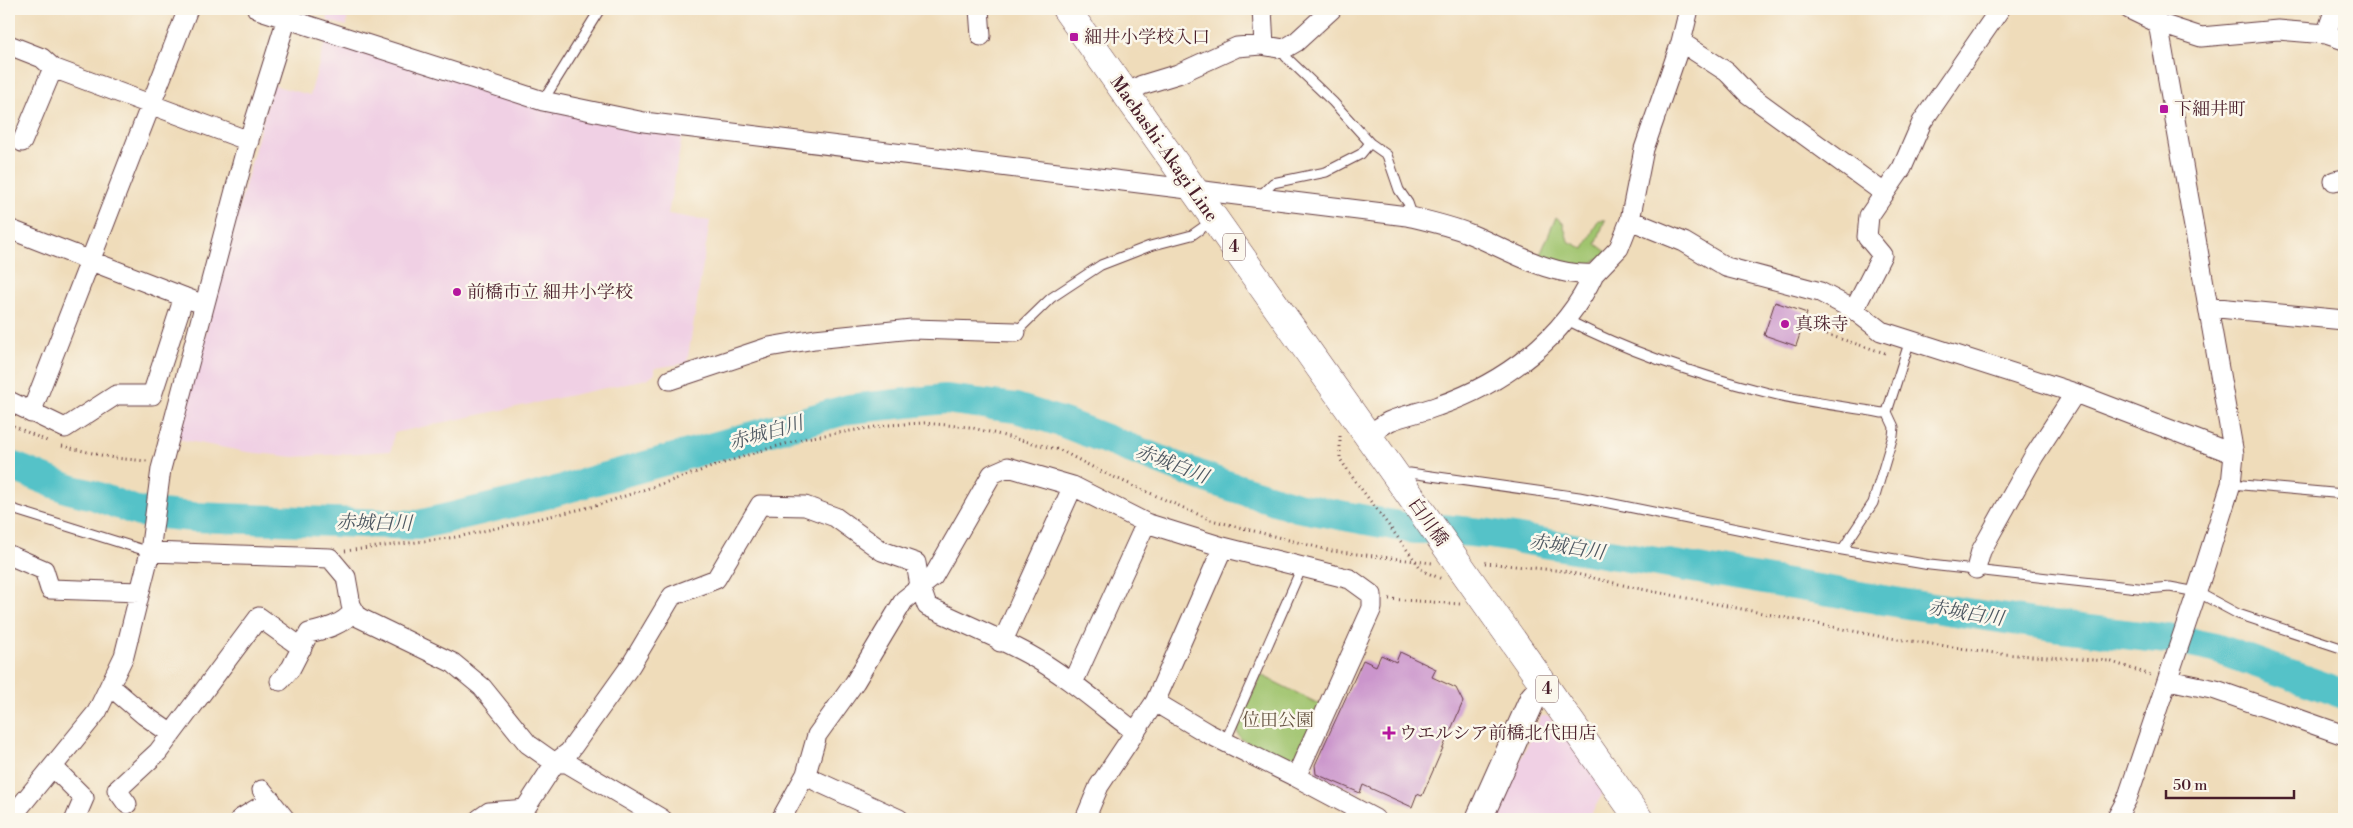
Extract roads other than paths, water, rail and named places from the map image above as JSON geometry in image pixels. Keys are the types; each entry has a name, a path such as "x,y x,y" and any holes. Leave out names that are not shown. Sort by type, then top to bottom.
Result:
{"main road":[{"name":"Maebashi-Akagi Line","path":"1066,9 1400,480"},
{"name":"白川橋","path":"1400,480 1453,568 1544,686"},
{"name":"4","path":"1544,686 1639,819"}],"street":[{"path":"31,412 188,9"},
{"path":"257,9 280,14 543,101 644,122 1413,217 1468,233 1542,266 1580,275 1594,274"},
{"path":"979,9 981,36"},
{"path":"1262,9 1272,47"},
{"path":"1126,94 1142,85 1178,74 1236,48 1272,47 1296,42 1332,9"},
{"path":"1367,435 1390,422 1439,406 1510,371 1542,345 1567,320 1594,274 1619,248 1630,220 1644,149 1681,42 1689,9"},
{"path":"1854,310 1882,255 1867,237 1869,216 1902,168 1922,122 2000,9"},
{"path":"2129,9 2155,16 2201,37 2278,30 2326,34 2344,40"},
{"path":"2326,34 2335,9"},
{"path":"10,819 98,712 124,656 150,547 162,465 249,141 280,14"},
{"path":"2116,819 2127,799 2169,678 2230,484 2234,454 2155,16"},
{"path":"1681,42 1727,72 1748,94 1884,193"},
{"path":"9,45 42,58 52,68 249,141"},
{"path":"22,142 52,68"},
{"path":"1630,220 1684,242 1726,267 1820,292 1854,310 1881,331 2075,393 2234,454"},
{"path":"9,229 204,305"},
{"path":"9,401 65,428 116,395 152,395 184,297"},
{"path":"2208,307 2344,320"},
{"path":"670,380 770,347 839,336 912,329 1016,332"},
{"path":"1976,569 1981,551 2034,456 2075,393"},
{"path":"781,819 806,774 817,735 855,682 904,600 933,577 992,474 1008,467 1073,486 1146,523 1223,547 1350,579 1369,591 1374,599 1372,608 1296,777"},
{"path":"1000,642 1007,632 1073,486"},
{"path":"479,819 489,812 523,814 555,763 569,752 631,665 672,596 716,579 760,505 805,506 835,517 882,551 916,563 920,586 927,606 1027,654 1073,683 1134,731"},
{"path":"1073,683 1146,523"},
{"path":"150,547 330,558 346,577 351,605 358,618 453,663 482,687 528,744 555,763 568,763 662,819"},
{"path":"1085,819 1099,786 1155,702 1223,547"},
{"path":"9,555 44,570 50,589 140,592"},
{"path":"280,681 291,668 309,633 329,628 347,619 354,610"},
{"path":"127,804 117,790 158,752 170,733 259,617 302,648"},
{"path":"2169,678 2216,690 2344,735"},
{"path":"110,686 144,715 170,733"},
{"path":"1479,819 1533,698 1544,686"},
{"path":"1155,702 1225,742 1375,819"},
{"path":"53,767 84,798 75,819"},
{"path":"806,774 816,781 899,819"},
{"path":"240,819 266,795 285,819"}],"lane":[{"path":"543,101 600,9"},
{"path":"1272,47 1286,57 1333,102 1370,143 1387,155 1399,190 1408,203 1413,217"},
{"path":"1258,198 1273,183 1326,172 1361,154 1370,143"},
{"path":"1016,332 1051,298 1101,265 1150,246 1192,235 1214,219"},
{"path":"1567,320 1614,344 1634,348 1689,371 1766,392 1882,414 1887,412"},
{"path":"1842,550 1873,503 1893,436 1894,426 1887,412 1910,340"},
{"path":"1400,480 1410,473 1579,497 1842,550 1930,565 2146,589 2170,587 2238,614 2344,649"},
{"path":"2230,484 2344,494"},
{"path":"9,508 150,547"},
{"path":"1225,742 1302,567"}],"waterway":[{"name":"赤城白川","path":"9,465 69,489 93,495 139,512 193,517 418,525 528,499 849,409 945,399 1016,408 1064,423 1217,482 1297,507 1414,529 1442,529 1490,534 1907,604 2053,626 2176,640 2215,648 2344,694"}],"place":[{"name":"細井小学校入口","path":"1074,37"},
{"name":"下細井町","path":"2164,109"},
{"name":"前橋市立 細井小学校","path":"457,292"},
{"name":"真珠寺","path":"1785,324"},
{"name":"ウエルシア前橋北代田店","path":"1389,733"}],"park label":[{"name":"位田公園","path":"1278,720"}]}
